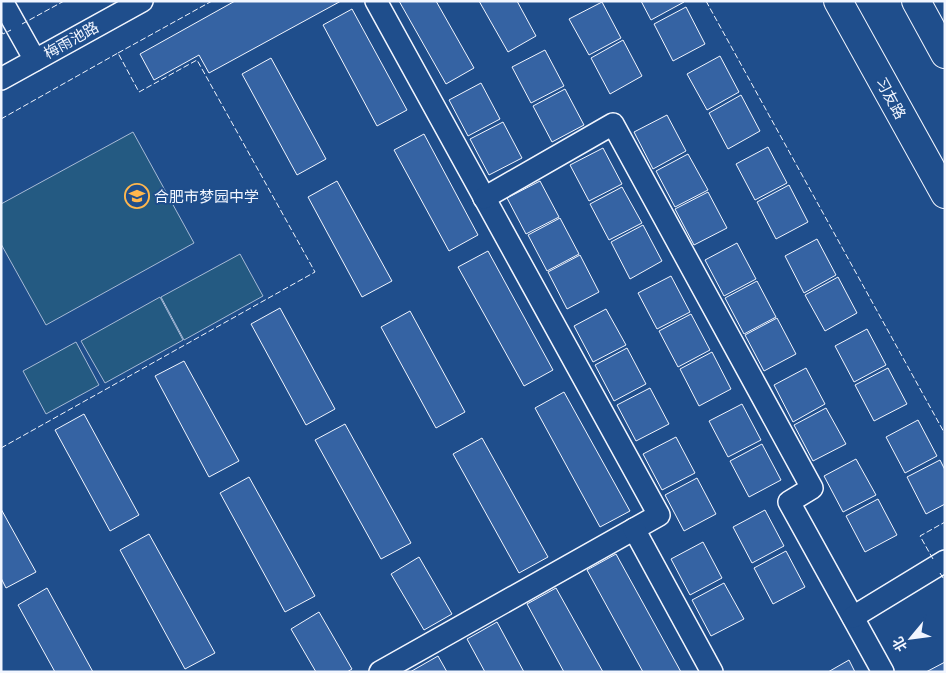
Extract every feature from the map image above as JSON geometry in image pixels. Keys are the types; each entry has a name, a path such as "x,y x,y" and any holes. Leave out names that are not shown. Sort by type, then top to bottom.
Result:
{"main road":[{"name":"习友路","path":"838,1 945,194"},
{"path":"916,1 945,54"}],"street":[{"path":"2,1 35,60"},
{"name":"梅雨池路","path":"1,79 142,1"},
{"path":"376,1 660,515 380,672"},
{"path":"484,198 613,124 812,488 790,502 883,672"},
{"path":"634,529 712,672"},
{"path":"852,617 945,561"}],"shaded area":[{"path":"133,132 194,243 46,325 1,244 1,204"},
{"path":"240,254 263,296 184,340 161,297"},
{"path":"160,297 183,340 105,383 81,341"},
{"path":"76,342 99,385 46,414 23,371"}],"building":[{"path":"235,1 341,1 209,73 199,55 154,80 140,54"},
{"path":"399,1 436,1 474,68 446,84"},
{"path":"479,1 517,1 536,36 508,52"},
{"path":"641,1 683,1 684,2 651,20"},
{"path":"602,2 621,38 589,55 569,19"},
{"path":"686,7 705,44 673,61 654,24"},
{"path":"352,9 407,110 377,126 323,25"},
{"path":"623,40 642,76 610,94 591,58"},
{"path":"545,50 564,86 531,103 512,67"},
{"path":"720,56 739,92 707,110 687,74"},
{"path":"271,58 326,159 297,175 242,74"},
{"path":"481,83 500,119 468,136 449,100"},
{"path":"565,89 584,125 552,142 533,106"},
{"path":"741,95 760,131 728,149 709,113"},
{"path":"667,115 686,151 653,169 634,132"},
{"path":"503,122 522,158 489,175 470,139"},
{"path":"424,134 478,235 449,251 394,150"},
{"path":"768,147 787,183 755,200 736,164"},
{"path":"603,148 622,184 589,201 570,165"},
{"path":"688,154 708,190 675,207 656,171"},
{"path":"337,181 392,281 362,297 308,197"},
{"path":"540,181 559,217 526,234 507,198"},
{"path":"789,185 808,222 776,239 757,202"},
{"path":"622,187 642,223 609,240 590,204"},
{"path":"708,192 727,228 694,245 675,209"},
{"path":"560,218 579,254 547,271 528,235"},
{"path":"643,225 662,261 630,279 611,242"},
{"path":"817,239 836,275 804,293 785,256"},
{"path":"737,243 756,279 724,296 705,260"},
{"path":"488,251 553,370 524,386 458,267"},
{"path":"580,255 599,292 567,309 548,272"},
{"path":"671,276 690,312 657,329 638,293"},
{"path":"838,277 857,313 825,331 805,295"},
{"path":"757,281 776,317 744,334 725,298"},
{"path":"280,308 335,409 306,425 251,324"},
{"path":"606,309 626,345 593,362 574,326"},
{"path":"410,311 465,412 436,428 381,327"},
{"path":"691,314 710,350 678,367 659,331"},
{"path":"777,318 796,354 764,371 745,335"},
{"path":"867,329 886,365 854,382 835,346"},
{"path":"627,348 646,384 614,401 595,365"},
{"path":"712,352 731,389 699,406 680,369"},
{"path":"184,361 239,461 209,477 155,376"},
{"path":"806,368 825,404 793,422 774,385"},
{"path":"888,368 907,404 874,421 855,385"},
{"path":"650,388 669,424 636,441 617,405"},
{"path":"564,392 630,511 600,527 535,408"},
{"path":"742,404 761,440 728,457 709,421"},
{"path":"826,408 846,444 813,461 794,425"},
{"path":"84,414 139,515 110,531 55,430"},
{"path":"918,420 937,456 905,473 886,437"},
{"path":"345,424 411,543 381,559 315,440"},
{"path":"676,437 695,473 662,490 643,454"},
{"path":"482,438 548,557 519,573 453,454"},
{"path":"762,444 781,480 749,497 730,461"},
{"path":"856,459 876,495 843,512 824,476"},
{"path":"940,460 945,470 945,504 926,514 907,477"},
{"path":"249,477 315,596 285,612 220,493"},
{"path":"697,478 716,514 684,531 665,495"},
{"path":"878,499 897,535 865,552 846,516"},
{"path":"1,509 36,572 6,588 1,578"},
{"path":"765,510 784,546 752,563 733,527"},
{"path":"149,534 215,653 185,669 120,550"},
{"path":"703,542 722,578 690,595 671,559"},
{"path":"786,551 805,587 773,604 754,568"},
{"path":"616,554 681,672 643,672 587,570"},
{"path":"419,557 452,614 424,630 391,574"},
{"path":"724,583 744,619 711,636 692,600"},
{"path":"47,588 93,672 55,672 18,605"},
{"path":"556,588 603,672 564,672 527,604"},
{"path":"319,612 352,669 347,672 316,672 291,629"},
{"path":"497,622 524,672 485,672 467,639"},
{"path":"438,656 447,672 410,672"},
{"path":"849,660 855,672 828,672"},
{"path":"945,662 945,672 926,672"}],"fence":[{"path":"22,24 64,1"},
{"path":"118,53 212,1"},
{"path":"706,1 945,434"},
{"path":"1,31 3,34 11,30"},
{"path":"1,119 118,53 139,92 197,60 315,272 1,448"},
{"path":"933,559 920,536 945,522"},
{"path":"940,573 945,581"}],"place":[{"name":"合肥市梦园中学","path":"137,196"}]}
